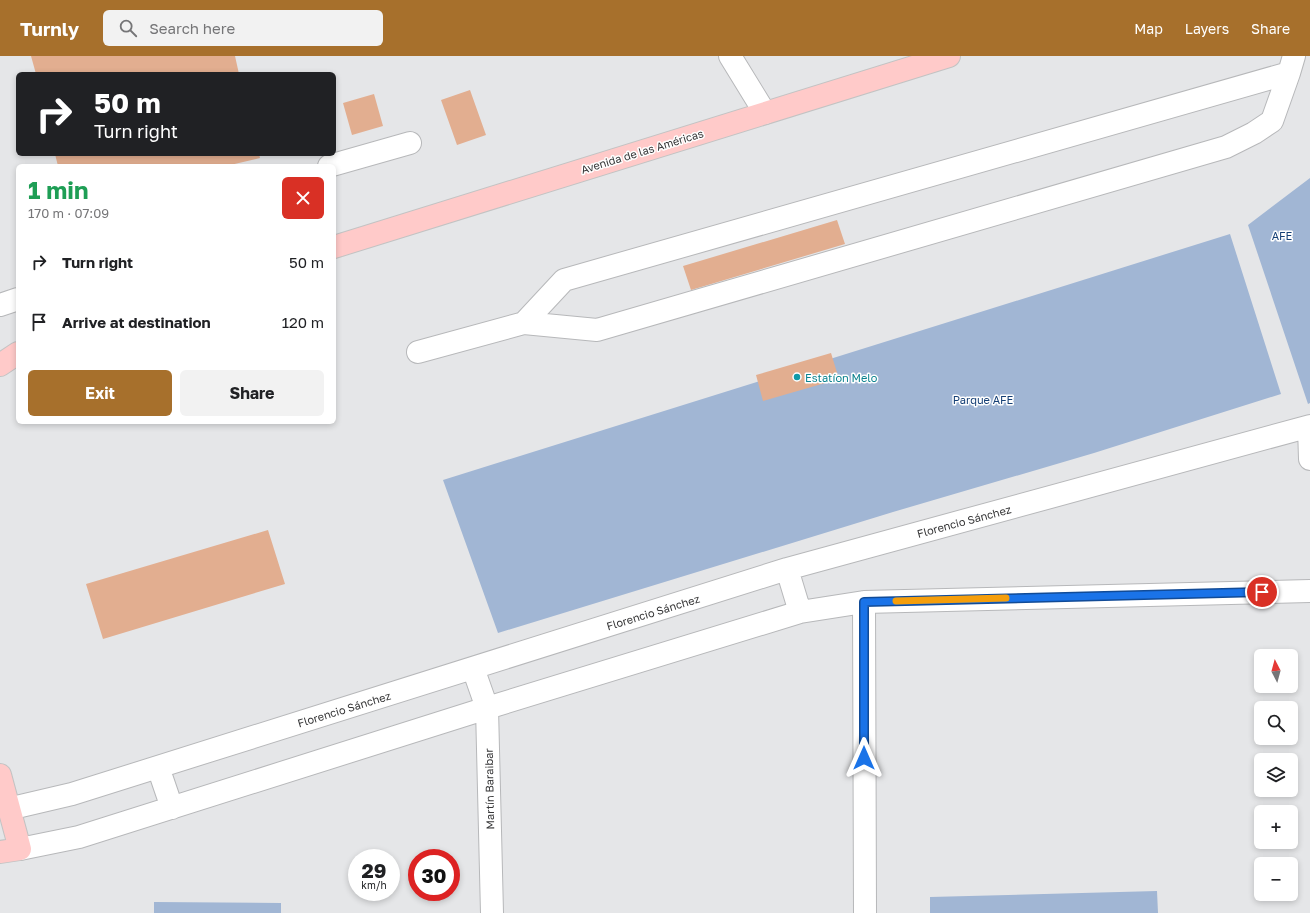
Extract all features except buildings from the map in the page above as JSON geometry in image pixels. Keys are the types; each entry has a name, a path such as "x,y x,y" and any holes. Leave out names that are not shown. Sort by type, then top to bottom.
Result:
{"main road":[{"name":"Avenida de las Américas","path":"336,246 949,56"},
{"path":"0,365 16,354"},
{"path":"0,775 10,850"}],"street":[{"path":"730,56 765,113"},
{"path":"524,323 564,280 1292,65"},
{"path":"418,352 524,323 598,330 1226,147 1254,133 1272,121 1292,65"},
{"path":"336,164 410,143"},
{"path":"0,305 16,301"},
{"path":"1309,426 1310,459"},
{"name":"Florencio Sánchez","path":"4,810 72,794 787,570 1309,426"},
{"path":"787,570 800,612"},
{"path":"10,850 79,837 487,708 800,612 864,602 1310,591"},
{"path":"864,602 865,913"},
{"name":"Martín Baraibar","path":"473,668 487,708 492,913"},
{"path":"158,767 172,808"}],"green space":[{"name":"AFE","path":"1310,178 1310,403 1308,404 1248,225"},
{"name":"Parque AFE","path":"1230,234 1281,394 1094,453 893,512 498,633 443,480"},
{"path":"1157,891 1158,913 930,913 930,897"},
{"path":"154,902 281,903 281,913 154,913"}],"slow traffic":[{"path":"896,601 1006,598"}],"place":[{"name":"Estatíon Melo","path":"797,377"}],"route":[{"path":"864,758 864,602 1262,592"}]}
